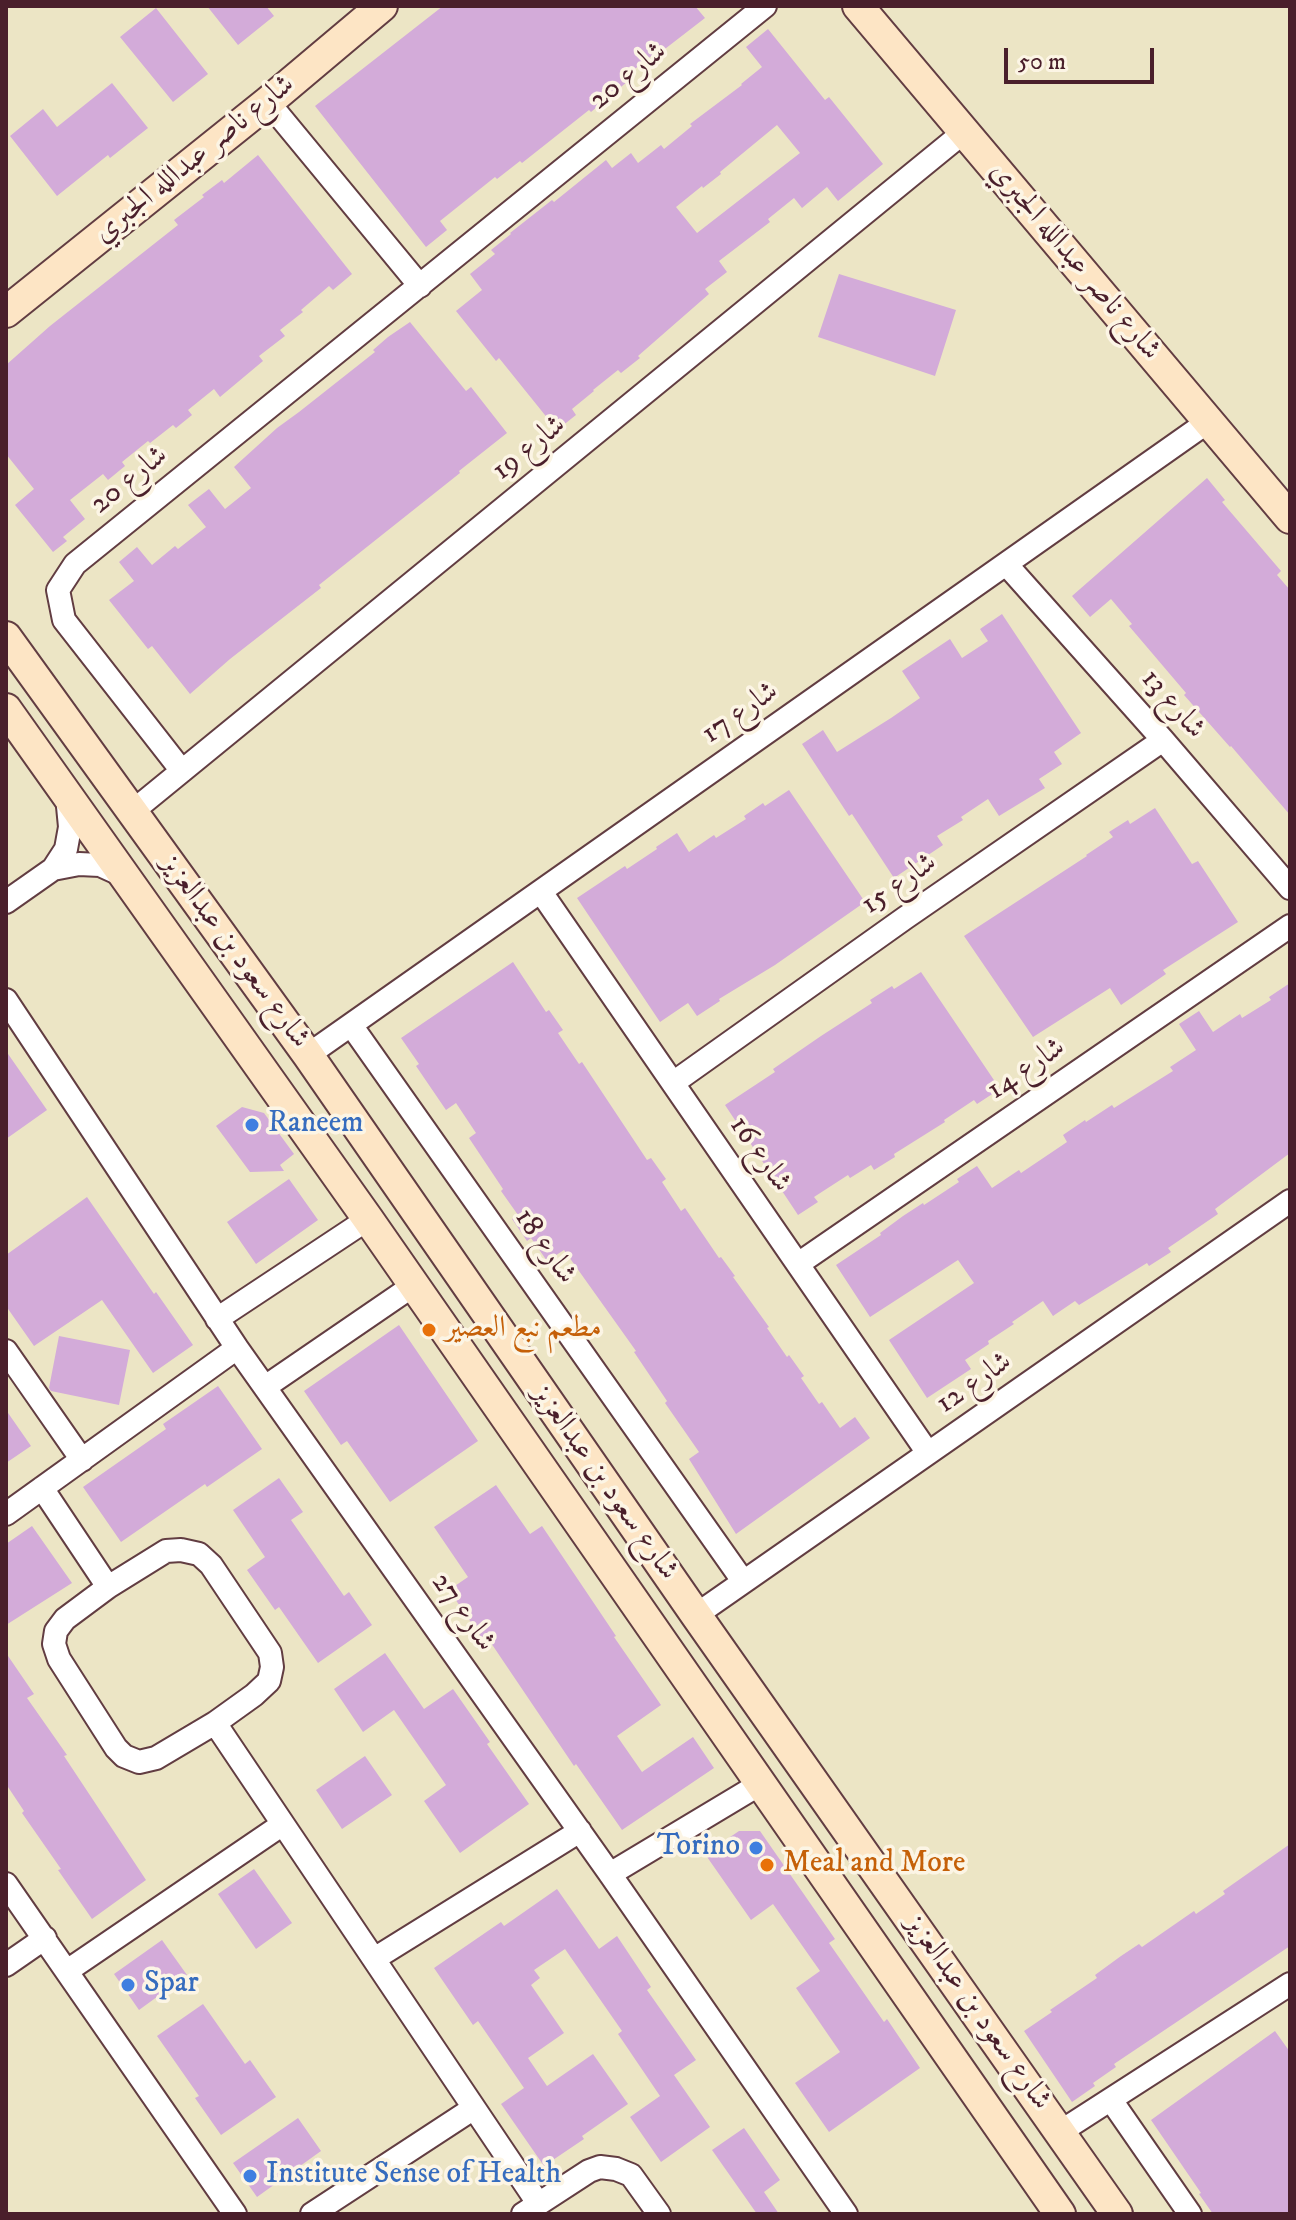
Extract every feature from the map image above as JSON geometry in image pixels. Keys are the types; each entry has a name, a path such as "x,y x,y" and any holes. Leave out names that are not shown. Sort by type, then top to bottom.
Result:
{"main road":[{"name":"شارع ناصر عبدالله الجبري","path":"6,312 268,102 382,6"},
{"name":"شارع ناصر عبدالله الجبري","path":"858,6 1290,518"},
{"name":"شارع سعود بن عبدالعزيز","path":"10,646 308,1055 1117,2214"},
{"name":"شارع سعود بن عبدالعزيز","path":"6,709 368,1219 1054,2212"},
{"path":"446,1332 459,1340 471,1339 481,1334 489,1317"},
{"path":"478,1379 483,1364 491,1356 516,1355"}],"street":[{"name":"شارع 20","path":"182,771 64,620 58,590 75,564 765,6"},
{"path":"268,102 420,286"},
{"name":"شارع 19","path":"133,811 964,132"},
{"name":"شارع 17","path":"308,1055 1209,421"},
{"name":"شارع 13","path":"1006,564 1290,888"},
{"name":"شارع 15","path":"673,1083 1163,740"},
{"path":"6,902 53,869 66,849 70,827 67,796"},
{"path":"53,869 79,864 100,865 122,875"},
{"name":"شارع 16","path":"541,892 928,1453"},
{"name":"شارع 14","path":"798,1264 1290,926"},
{"name":"شارع 27","path":"6,1000 237,1348 580,1831 846,2214"},
{"name":"شارع 18","path":"351,1025 743,1581"},
{"name":"شارع 12","path":"696,1615 1290,1201"},
{"path":"217,1319 368,1219"},
{"path":"265,1387 414,1285"},
{"path":"6,1514 237,1348"},
{"path":"6,1351 82,1460"},
{"path":"42,1488 108,1587"},
{"path":"166,1551 199,1554 211,1565 270,1653 272,1667 269,1681 215,1723 156,1758 139,1762 124,1756 59,1659 54,1644 56,1631 65,1619 108,1587 166,1551"},
{"path":"215,1723 474,2108 531,2209 600,2167 631,2175 659,2214"},
{"path":"610,1874 760,1784"},
{"path":"67,1971 283,1824"},
{"path":"374,1959 580,1831"},
{"path":"6,1884 235,2214"},
{"path":"6,1965 45,1938"},
{"path":"1060,2132 1290,1984"},
{"path":"1111,2100 1190,2214"},
{"path":"312,2214 474,2108"}],"building":[{"path":"207,6 266,6 274,16 238,45"},
{"path":"443,6 695,6 705,18 631,72 634,76 591,112 589,110 522,163 520,161 497,179 495,177 440,221 447,230 426,247 315,106"},
{"path":"156,8 208,74 173,102 120,37"},
{"path":"768,29 825,100 829,97 883,164 838,201 827,187 802,208 794,198 768,219 770,222 719,261 727,272 705,289 709,294 638,356 640,358 621,373 618,370 593,390 572,409 576,415 557,430 456,311 482,290 470,274 495,254 491,250 510,233 606,160 612,168 631,153 638,163 661,145 664,149 692,126 690,124 742,85 762,67 746,47","holes":["777,125 800,153 697,233 676,207 721,174"]},
{"path":"112,83 148,128 57,196 10,136 43,109 57,127"},
{"path":"258,155 352,274 333,290 329,286 301,310 303,312 280,330 285,336 259,356 263,361 220,397 214,389 188,410 192,415 176,428 173,425 150,443 148,441 122,462 125,466 108,480 103,474 70,500 85,519 63,537 67,541 53,552 15,505 34,489 6,454 6,365 50,326 178,225 174,220 204,197 202,195 222,180 224,183"},
{"path":"839,274 956,310 935,376 818,337"},
{"path":"410,322 466,391 471,387 507,433 190,694 152,646 148,649 109,600 134,581 119,562 137,547 152,565 206,527 188,505 209,489 225,509 251,488 234,467 277,428"},
{"path":"1207,478 1225,500 1222,502 1281,571 1277,575 1290,590 1290,815 1184,695 1186,693 1129,626 1132,624 1111,599 1090,617 1072,596"},
{"path":"1002,614 1081,733 1054,752 1062,764 1039,779 1045,788 999,816 988,799 937,836 943,845 894,878 802,744 823,730 837,752 891,718 920,698 902,671 950,639 962,658 988,641 980,629"},
{"path":"789,790 865,902 697,1016 688,1003 660,1022 577,898 625,866 627,869 677,833 689,852 746,819 744,816 763,803 765,806"},
{"path":"1155,808 1192,864 1198,861 1238,922 1163,970 1166,974 1121,1005 1110,988 1033,1037 964,936 1087,856 1113,837 1109,832 1128,820 1130,824"},
{"path":"513,962 546,1012 549,1010 563,1030 558,1033 579,1064 582,1062 647,1160 651,1158 666,1179 662,1182 681,1211 685,1208 735,1276 787,1357 789,1355 804,1376 801,1378 819,1404 822,1402 840,1428 855,1417 870,1438 736,1534 689,1459 699,1452 665,1403 667,1401 636,1351 564,1250 547,1261 531,1238 527,1241 512,1219 518,1215 469,1138 476,1133 456,1103 446,1110 401,1038"},
{"path":"921,972 1000,1089 977,1104 974,1100 874,1170 871,1165 850,1178 848,1175 814,1197 818,1202 798,1215 725,1105 872,1003 870,1000"},
{"path":"1290,983 1290,1153 1215,1209 1218,1214 1168,1248 1171,1252 1149,1266 1147,1263 1079,1305 1075,1301 1053,1316 1043,1301 965,1360 971,1369 927,1398 889,1340 974,1283 958,1260 870,1317 836,1265 903,1216 959,1182 957,1179 977,1166 992,1188 1067,1142 1063,1135 1085,1120 1112,1105 1114,1108 1173,1071 1170,1067 1196,1050 1179,1024 1199,1011 1213,1032 1240,1014 1242,1018 1271,1000 1269,997"},
{"path":"6,1051 47,1110 6,1139"},
{"path":"242,1107 264,1113 294,1154 280,1165 284,1171 250,1172 216,1126"},
{"path":"289,1179 318,1220 256,1264 227,1222"},
{"path":"87,1197 193,1345 153,1373 102,1300 34,1346 6,1306 6,1255"},
{"path":"399,1325 478,1441 390,1502 347,1441 341,1445 304,1391"},
{"path":"59,1336 130,1350 119,1405 51,1391 49,1388"},
{"path":"218,1386 262,1449 121,1542 83,1487 166,1429 163,1424"},
{"path":"6,1410 31,1446 6,1463"},
{"path":"279,1478 303,1512 291,1520 344,1596 349,1592 372,1625 318,1663 279,1607 275,1610 247,1570 265,1557 233,1510"},
{"path":"496,1485 530,1534 542,1526 661,1705 617,1736 642,1772 693,1737 714,1768 622,1830 576,1764 574,1766 489,1640 485,1643 449,1590 468,1577 434,1527"},
{"path":"32,1526 72,1583 6,1625 6,1544"},
{"path":"6,1653 34,1694 27,1698 146,1880 92,1919 6,1784"},
{"path":"385,1653 424,1709 453,1689 529,1804 460,1853 424,1801 446,1785 394,1710 363,1732 334,1689"},
{"path":"365,1756 392,1795 342,1829 316,1790"},
{"path":"739,1831 760,1831 835,1939 829,1943 920,2068 829,2132 795,2083 840,2052 796,1988 820,1971 773,1904 751,1920 705,1854"},
{"path":"1290,1844 1290,1946 1114,2064 1116,2067 1093,2083 1095,2086 1072,2102 1024,2031 1097,1978 1095,1975 1121,1956 1139,1944 1142,1947 1194,1911 1196,1914"},
{"path":"254,1869 292,1923 256,1949 218,1894"},
{"path":"557,1889 599,1949 617,1936 651,1987 647,1990 696,2060 674,2075 710,2127 661,2162 630,2117 660,2096 618,2034 622,2031 565,1949 534,1970 540,1978 531,1985 564,2033 528,2058 547,2086 593,2054 628,2104 544,2166 501,2104 524,2088 478,2021 473,2025 434,1968 501,1922 504,1926"},
{"path":"162,1940 187,1975 139,2010 114,1974"},
{"path":"203,2004 245,2064 250,2060 276,2097 221,2135 195,2098 199,2096 157,2036"},
{"path":"1275,2031 1290,2052 1290,2214 1213,2214 1151,2120"},
{"path":"298,2118 321,2151 257,2197 233,2163"},
{"path":"744,2128 780,2180 764,2192 779,2214 757,2214 712,2150"}],"place":[{"name":"Raneem","path":"252,1125"},
{"name":"مطعم نبع العصير","path":"429,1330"},
{"name":"Torino","path":"756,1848"},
{"name":"Meal and More","path":"767,1865"},
{"name":"Spar","path":"128,1985"},
{"name":"Institute Sense of Health","path":"250,2176"}]}
